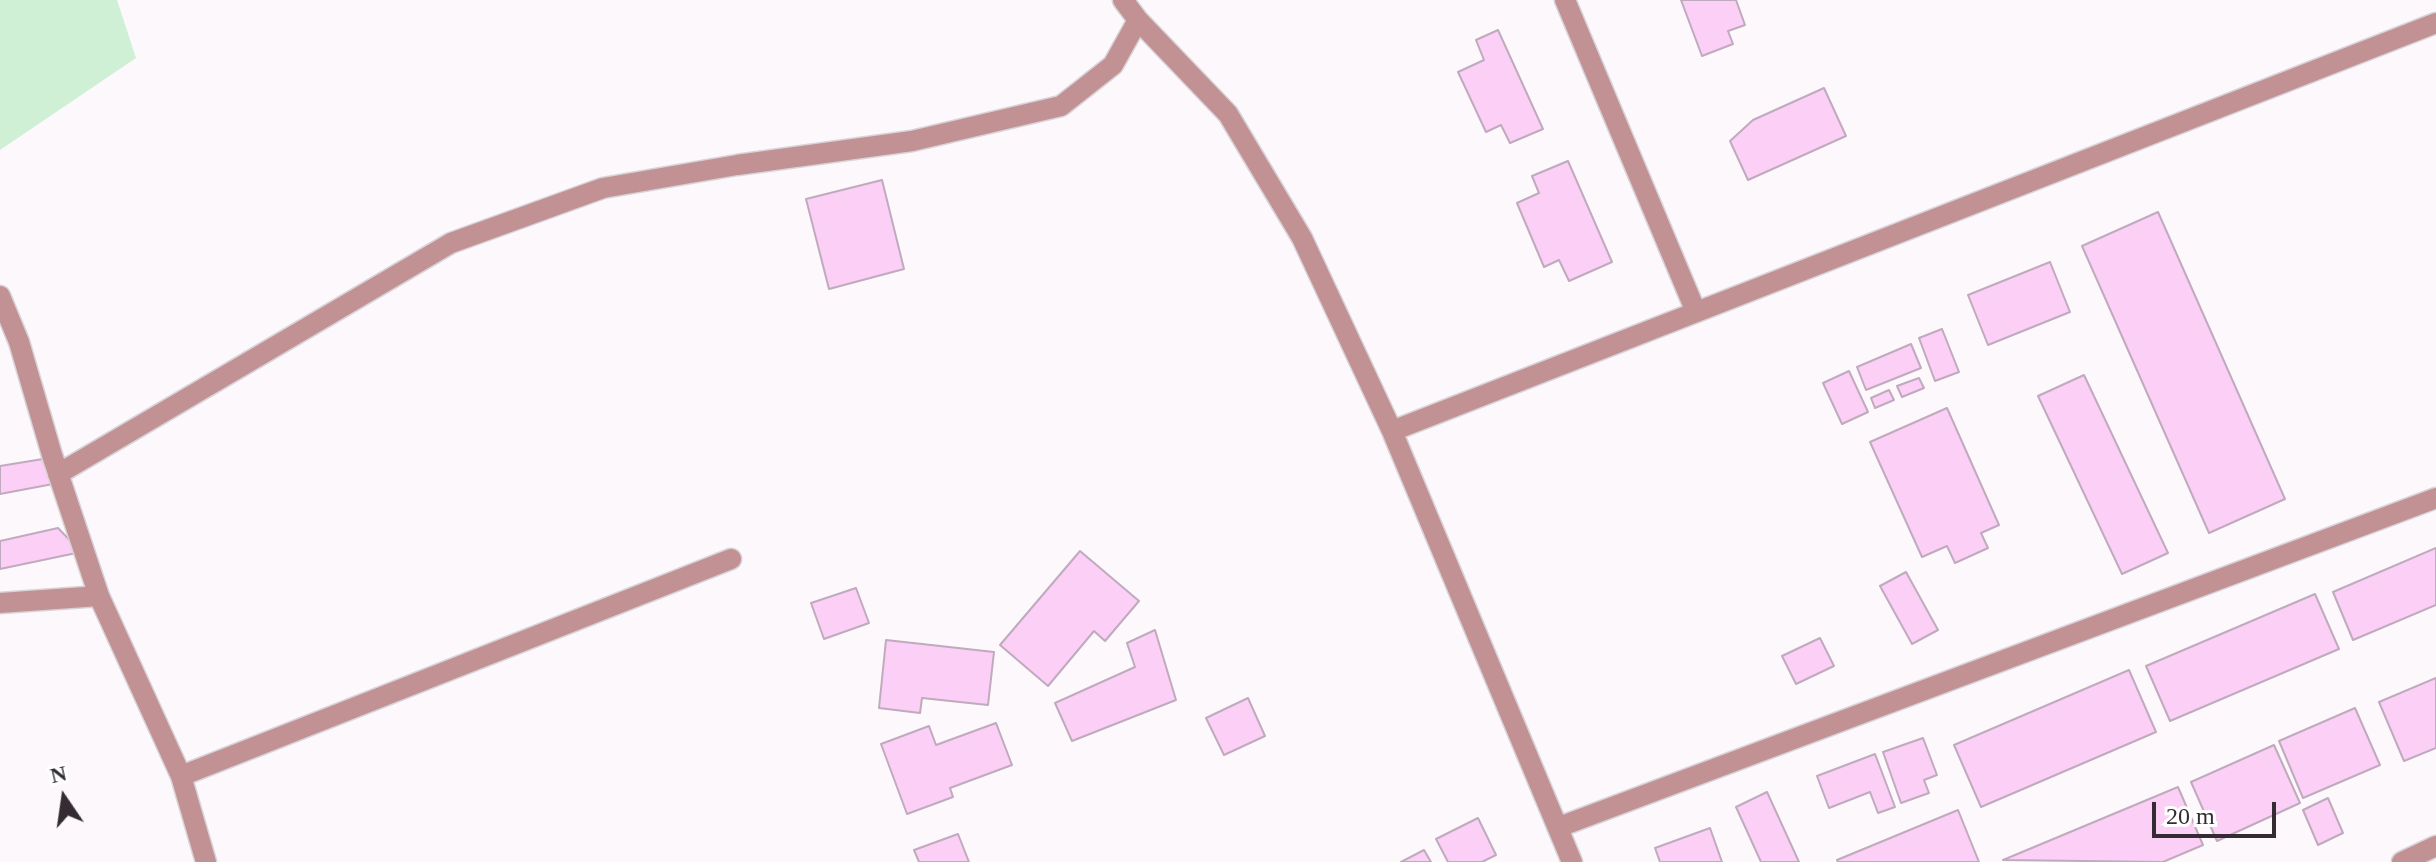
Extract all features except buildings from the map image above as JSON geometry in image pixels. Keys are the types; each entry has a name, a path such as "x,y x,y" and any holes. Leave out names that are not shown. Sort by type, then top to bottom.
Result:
{"street":[{"path":"1123,0 1138,20 1228,114 1302,238 1392,431 1572,862"},
{"path":"1565,0 1696,312"},
{"path":"58,474 451,243 603,188 737,165 912,141 1061,106 1113,65 1138,20"},
{"path":"1392,431 2436,23"},
{"path":"0,296 19,342 58,474 99,596 181,776 206,862"},
{"path":"1559,827 2436,498"},
{"path":"181,776 731,559"},
{"path":"0,603 99,596"},
{"path":"2410,860 2436,846"}],"green space":[{"path":"0,0 117,0 136,58 0,150"}]}
